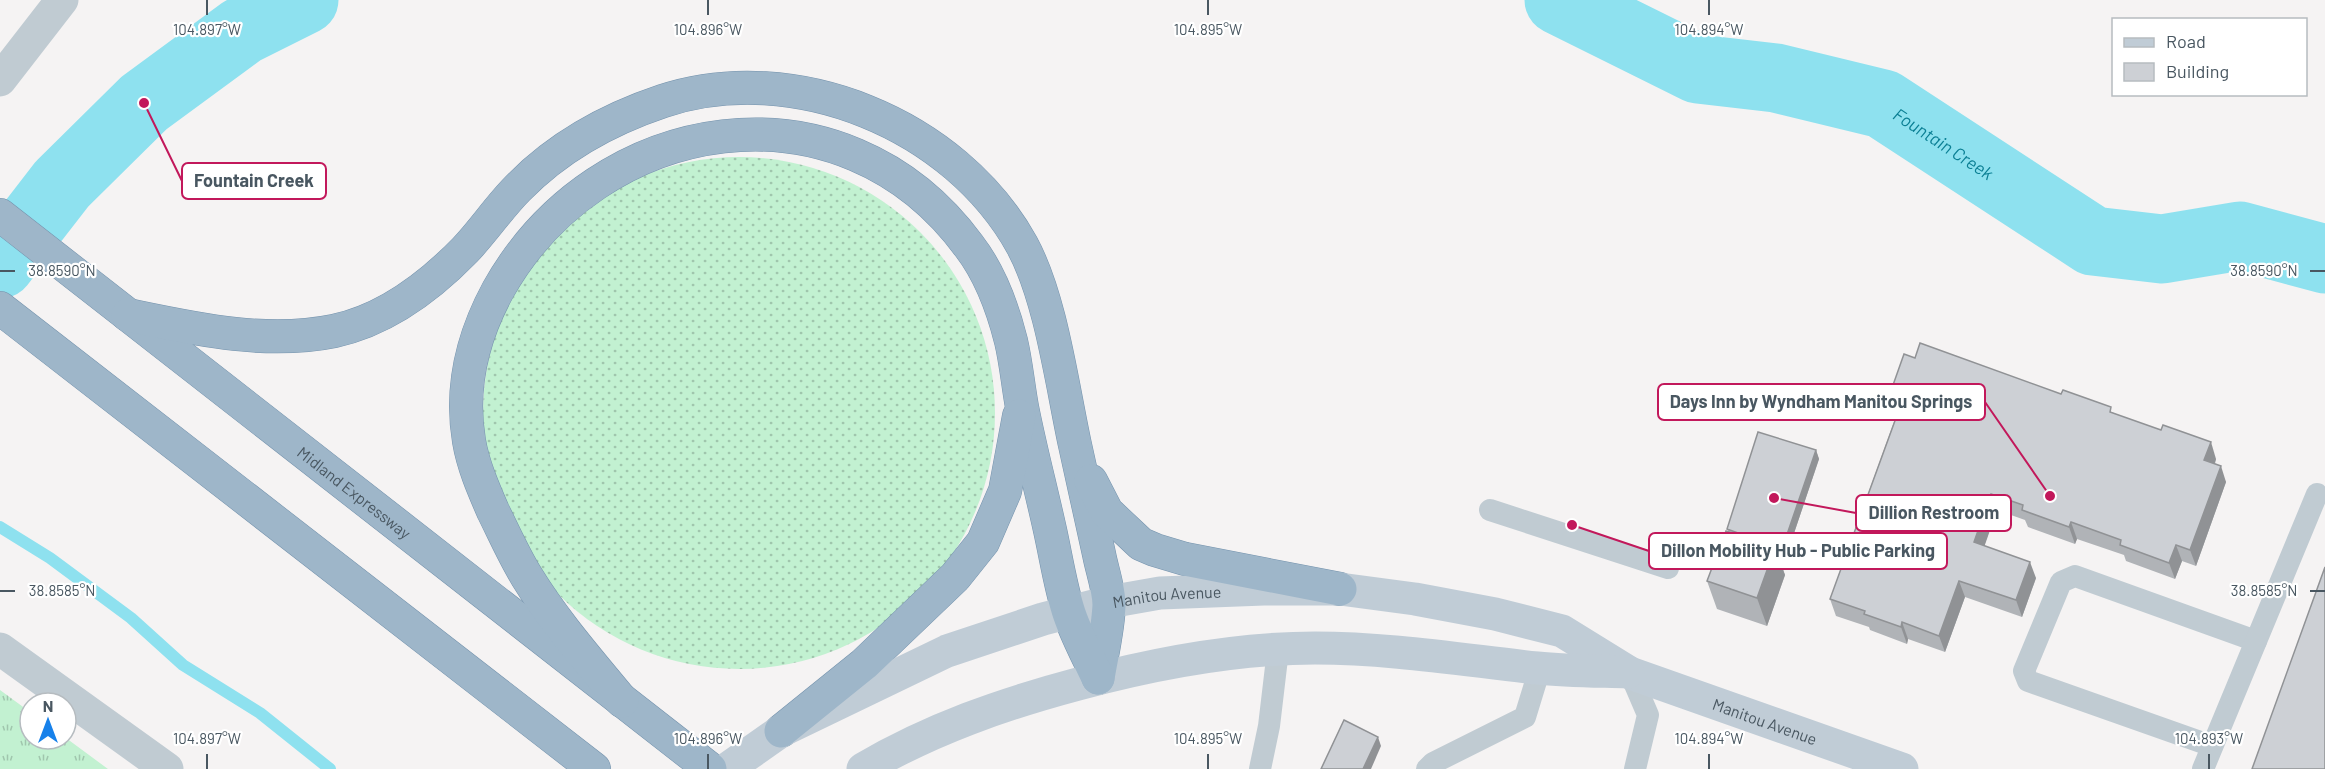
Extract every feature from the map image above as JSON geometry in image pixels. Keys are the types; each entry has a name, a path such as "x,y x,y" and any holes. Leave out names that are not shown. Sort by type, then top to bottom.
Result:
{"highway":[{"path":"128,315 197,329 280,337 335,331 382,315 424,289 466,249 518,188 558,152 607,123 666,100 724,89 779,90 839,101 881,118 933,147 969,176 999,209 1023,246 1039,285 1109,602 1098,678"},
{"path":"622,701 560,625 528,578 481,485 469,442 465,399 472,353 488,308 508,273 535,236 567,205 599,180 639,158 681,144 724,134 772,134 818,143 861,157 918,193 945,217 971,248 993,289 1011,340 1022,405 1069,612 1098,678"},
{"name":"Midland Expressway","path":"0,215 710,769"},
{"path":"0,308 594,769"},
{"path":"781,731 864,664 955,577 982,542 1005,491 1022,405"},
{"path":"1078,458 1107,512 1141,544 1185,559 1340,589"}],"main road":[{"name":"Manitou Avenue","path":"727,769 781,731 947,651 1069,612 1109,602 1160,593 1264,589 1340,589 1415,599 1496,614 1563,631 1630,673 1902,769"},
{"name":"Manitou Avenue","path":"863,769 901,747 964,719 1029,697 1165,662 1234,653 1314,648 1390,651 1540,668 1630,673"}],"street":[{"path":"0,80 62,0"},
{"path":"0,650 167,769"}],"lane":[{"path":"2203,769 2317,494"},
{"path":"1490,510 1668,568"},
{"path":"2212,746 2028,681 2024,671 2061,582 2075,576 2256,641"},
{"path":"1260,769 1269,726 1278,650"},
{"path":"1427,769 1433,763 1525,717 1540,668"},
{"path":"1630,673 1648,716 1635,769"}],"green space":[{"path":"739,157 789,162 837,176 881,200 920,232 952,271 976,315 990,363 995,413 990,463 976,511 952,555 920,594 881,626 837,650 789,664 739,669 689,664 641,650 597,626 558,594 526,555 502,511 488,463 483,413 488,363 502,315 526,271 558,232 597,200 641,176 689,162"},
{"path":"0,690 18,703 18,751 78,751 78,747 108,769 0,769"}],"building":[{"path":"1920,343 2061,394 2063,390 2111,407 2110,412 2161,430 2163,425 2211,442 2204,460 2221,466 2190,550 2176,545 2169,563 2120,545 2121,540 2071,522 2069,527 2022,510 2023,505 1991,494 1974,542 2030,562 2016,600 1959,581 1939,636 1902,622 1901,627 1830,599 1900,407 1887,402 1904,354 1915,358"},
{"path":"1758,432 1816,450 1782,549 1727,529"},
{"path":"1726,531 1775,548 1757,598 1707,581"},
{"path":"2325,567 2325,769 2252,769"},
{"path":"1344,720 1378,737 1363,769 1321,769"}],"waterway":[{"name":"Fountain Creek","path":"0,264 62,184 144,103 242,31 304,0"},
{"name":"Fountain Creek","path":"1559,0 1698,69 1776,78 1883,104 2093,241 2162,249 2240,236 2325,259"},
{"path":"0,527 50,558 131,618 183,665 260,713 330,769"}],"place":[{"name":"Fountain Creek","path":"144,103"},
{"name":"Days Inn by Wyndham Manitou Springs","path":"2050,496"},
{"name":"Dillion Restroom","path":"1774,498"},
{"name":"Dillon Mobility Hub - Public Parking","path":"1572,525"}]}
